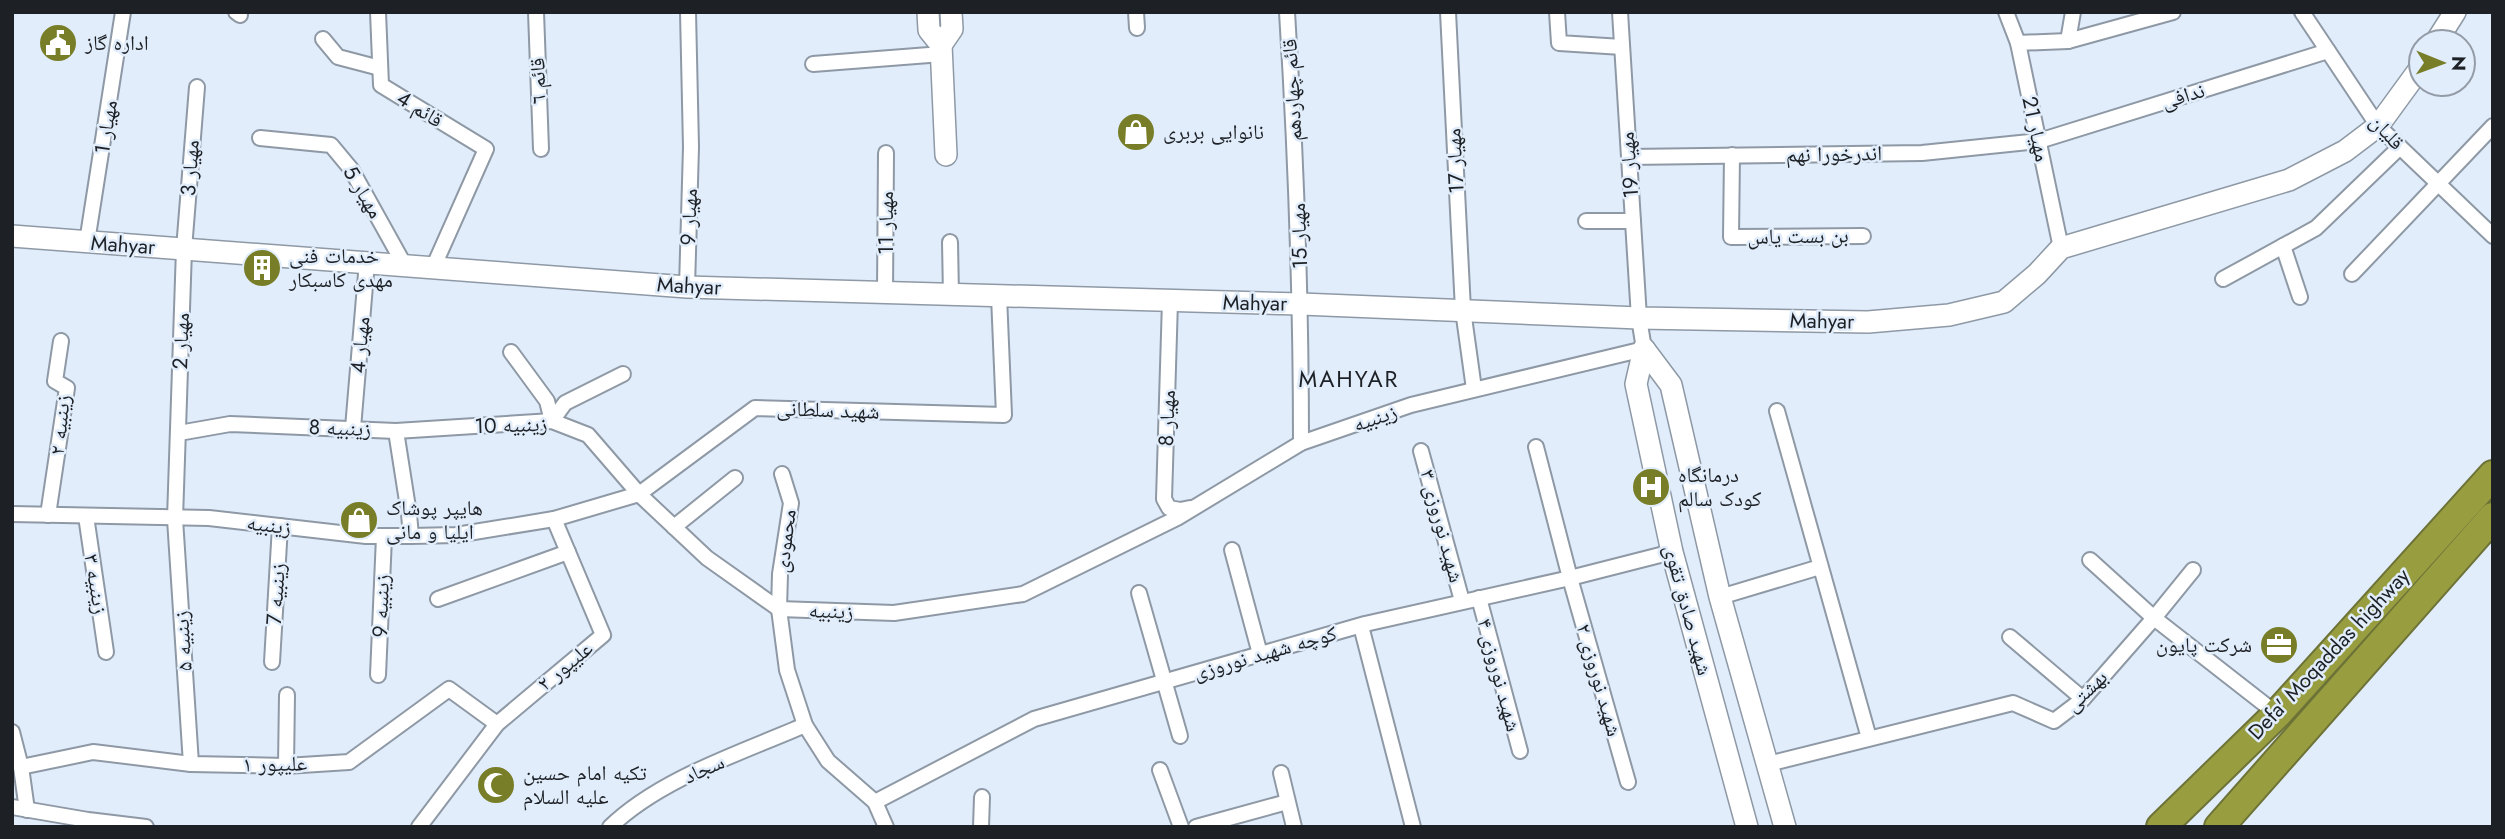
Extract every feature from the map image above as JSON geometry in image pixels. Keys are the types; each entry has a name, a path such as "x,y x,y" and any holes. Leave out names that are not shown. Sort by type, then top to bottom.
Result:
{"highway":[{"name":"Defa' Moqaddas highway","path":"2161,827 2277,715 2493,475"},
{"name":"Defa' Moqaddas highway","path":"2218,827 2489,528"}],"street":[{"name":"مهیار 1","path":"87,242 123,12"},
{"name":"قائم 4","path":"378,12 381,85 486,149 433,268"},
{"name":"قائم ٦","path":"536,12 541,149"},
{"name":"مهیار 9","path":"687,287 691,148 688,12"},
{"path":"928,12 929,30 942,50"},
{"path":"946,155 942,50 952,29 951,12"},
{"path":"1136,12 1137,28"},
{"name":"قائم چهاردهم","path":"1287,12 1296,168"},
{"name":"مهیار 17","path":"1448,12 1463,310 1474,389"},
{"path":"1556,12 1559,43 1622,47"},
{"name":"مهیار 19","path":"1620,12 1639,318 1644,349"},
{"name":"مهیار 21","path":"2006,12 2018,43 2061,248"},
{"path":"2067,41 2073,12"},
{"path":"2018,43 2067,41 2173,12"},
{"name":"قلیان","path":"2302,12 2378,126 2493,236"},
{"path":"323,39 338,57 380,68"},
{"path":"813,64 942,50"},
{"name":"ندافی","path":"2039,141 2328,51"},
{"path":"2061,248 2289,180 2345,151 2378,126 2407,86"},
{"name":"مهیار 3","path":"184,249 197,87"},
{"path":"2352,274 2493,126"},
{"name":"مهیار 5","path":"260,138 331,145 351,169 405,266"},
{"name":"اندرخورا نهم","path":"1629,157 1922,153 2039,141"},
{"path":"2223,279 2316,228 2400,147"},
{"name":"مهیار 11","path":"885,293 886,153"},
{"name":"بن بست یاس","path":"1732,155 1731,237 1863,236"},
{"name":"مهیار 15","path":"1296,168 1301,304 1301,443"},
{"path":"1586,221 1633,221"},
{"name":"Mahyar","path":"12,236 687,287 1301,304 1639,318 1868,322 1949,315 2004,302 2037,274 2061,248"},
{"path":"950,242 951,295"},
{"path":"2283,246 2300,297"},
{"name":"مهیار 2","path":"175,519 184,249"},
{"name":"مهیار 4","path":"352,428 367,262"},
{"name":"شهید سلطانی","path":"639,494 754,408 1004,415 999,296"},
{"name":"مهیار 8","path":"1170,301 1164,499 1169,508 1195,508"},
{"name":"زینبیه ۲","path":"48,515 67,388 55,381 61,341"},
{"name":"زینبیه","path":"12,514 209,518 384,537 456,535 554,519 639,494 707,558 779,609 894,613 1023,594 1195,508 1301,443 1411,405 1644,349"},
{"name":"شهید صادق تقوی","path":"1644,349 1636,384 1672,552 1748,827"},
{"name":"شهید صادق تقوی","path":"1644,349 1671,385 1720,597 1785,827"},
{"path":"511,352 547,401 552,421"},
{"path":"552,421 565,403 623,374"},
{"path":"1777,411 1869,738"},
{"name":"زینبیه 10","path":"396,430 552,421 587,435 639,494"},
{"name":"زینبیه 8","path":"178,433 230,424 396,430 411,536"},
{"name":"شهید نوروزی ۲","path":"1536,447 1628,782"},
{"name":"شهید نوروزی ۳","path":"1421,450 1462,601"},
{"name":"محمودی","path":"782,474 791,503 780,574 779,609 787,670 805,724 828,761 875,802"},
{"path":"674,527 735,478"},
{"name":"زینبیه ۳","path":"86,516 106,652"},
{"name":"زینبیه ۵","path":"175,519 191,764"},
{"name":"علیپور ۲","path":"497,724 603,635 554,519"},
{"name":"زینبیه 7","path":"272,662 281,526"},
{"name":"زینبیه 9","path":"378,675 384,537"},
{"path":"1232,551 1260,654"},
{"path":"438,600 568,552"},
{"name":"کوچه شهید نوروزی","path":"875,802 1034,719 1361,626 1672,552"},
{"path":"2090,560 2154,618 2277,715"},
{"path":"1720,597 1820,567"},
{"name":"بهشتی","path":"1768,764 2013,702 2054,721 2083,699 2193,570"},
{"path":"1139,593 1180,736"},
{"name":"شهید نوروزی ۴","path":"1479,598 1520,751"},
{"path":"1361,626 1413,827"},
{"path":"2010,637 2083,699"},
{"name":"علیپور ۱","path":"21,767 93,752 191,764 286,766 349,762 449,689 497,724"},
{"path":"286,766 287,695"},
{"path":"419,827 497,724"},
{"name":"سجاد","path":"610,827 628,810 664,787 805,724"},
{"path":"12,732 21,767 27,810"},
{"path":"1160,770 1181,827"},
{"path":"1281,774 1294,827"},
{"path":"981,827 982,797"},
{"path":"875,802 886,827"},
{"path":"1196,827 1287,802"},
{"path":"12,807 89,823 146,827"}],"place":[{"name":"اداره گاز","path":"58,43"},
{"name":"نانوایی بربری","path":"1136,132"},
{"name":"خدمات فنی مهدی کاسبکار","path":"262,268"},
{"name":"درمانگاه کودک سالم","path":"1651,487"},
{"name":"هایپر پوشاک ایلیا و مانی","path":"359,520"},
{"name":"شرکت پایون","path":"2279,645"},
{"name":"تکیه امام حسین علیه السلام","path":"496,785"}],"district":[{"name":"MAHYAR","path":"1349,379"}]}
